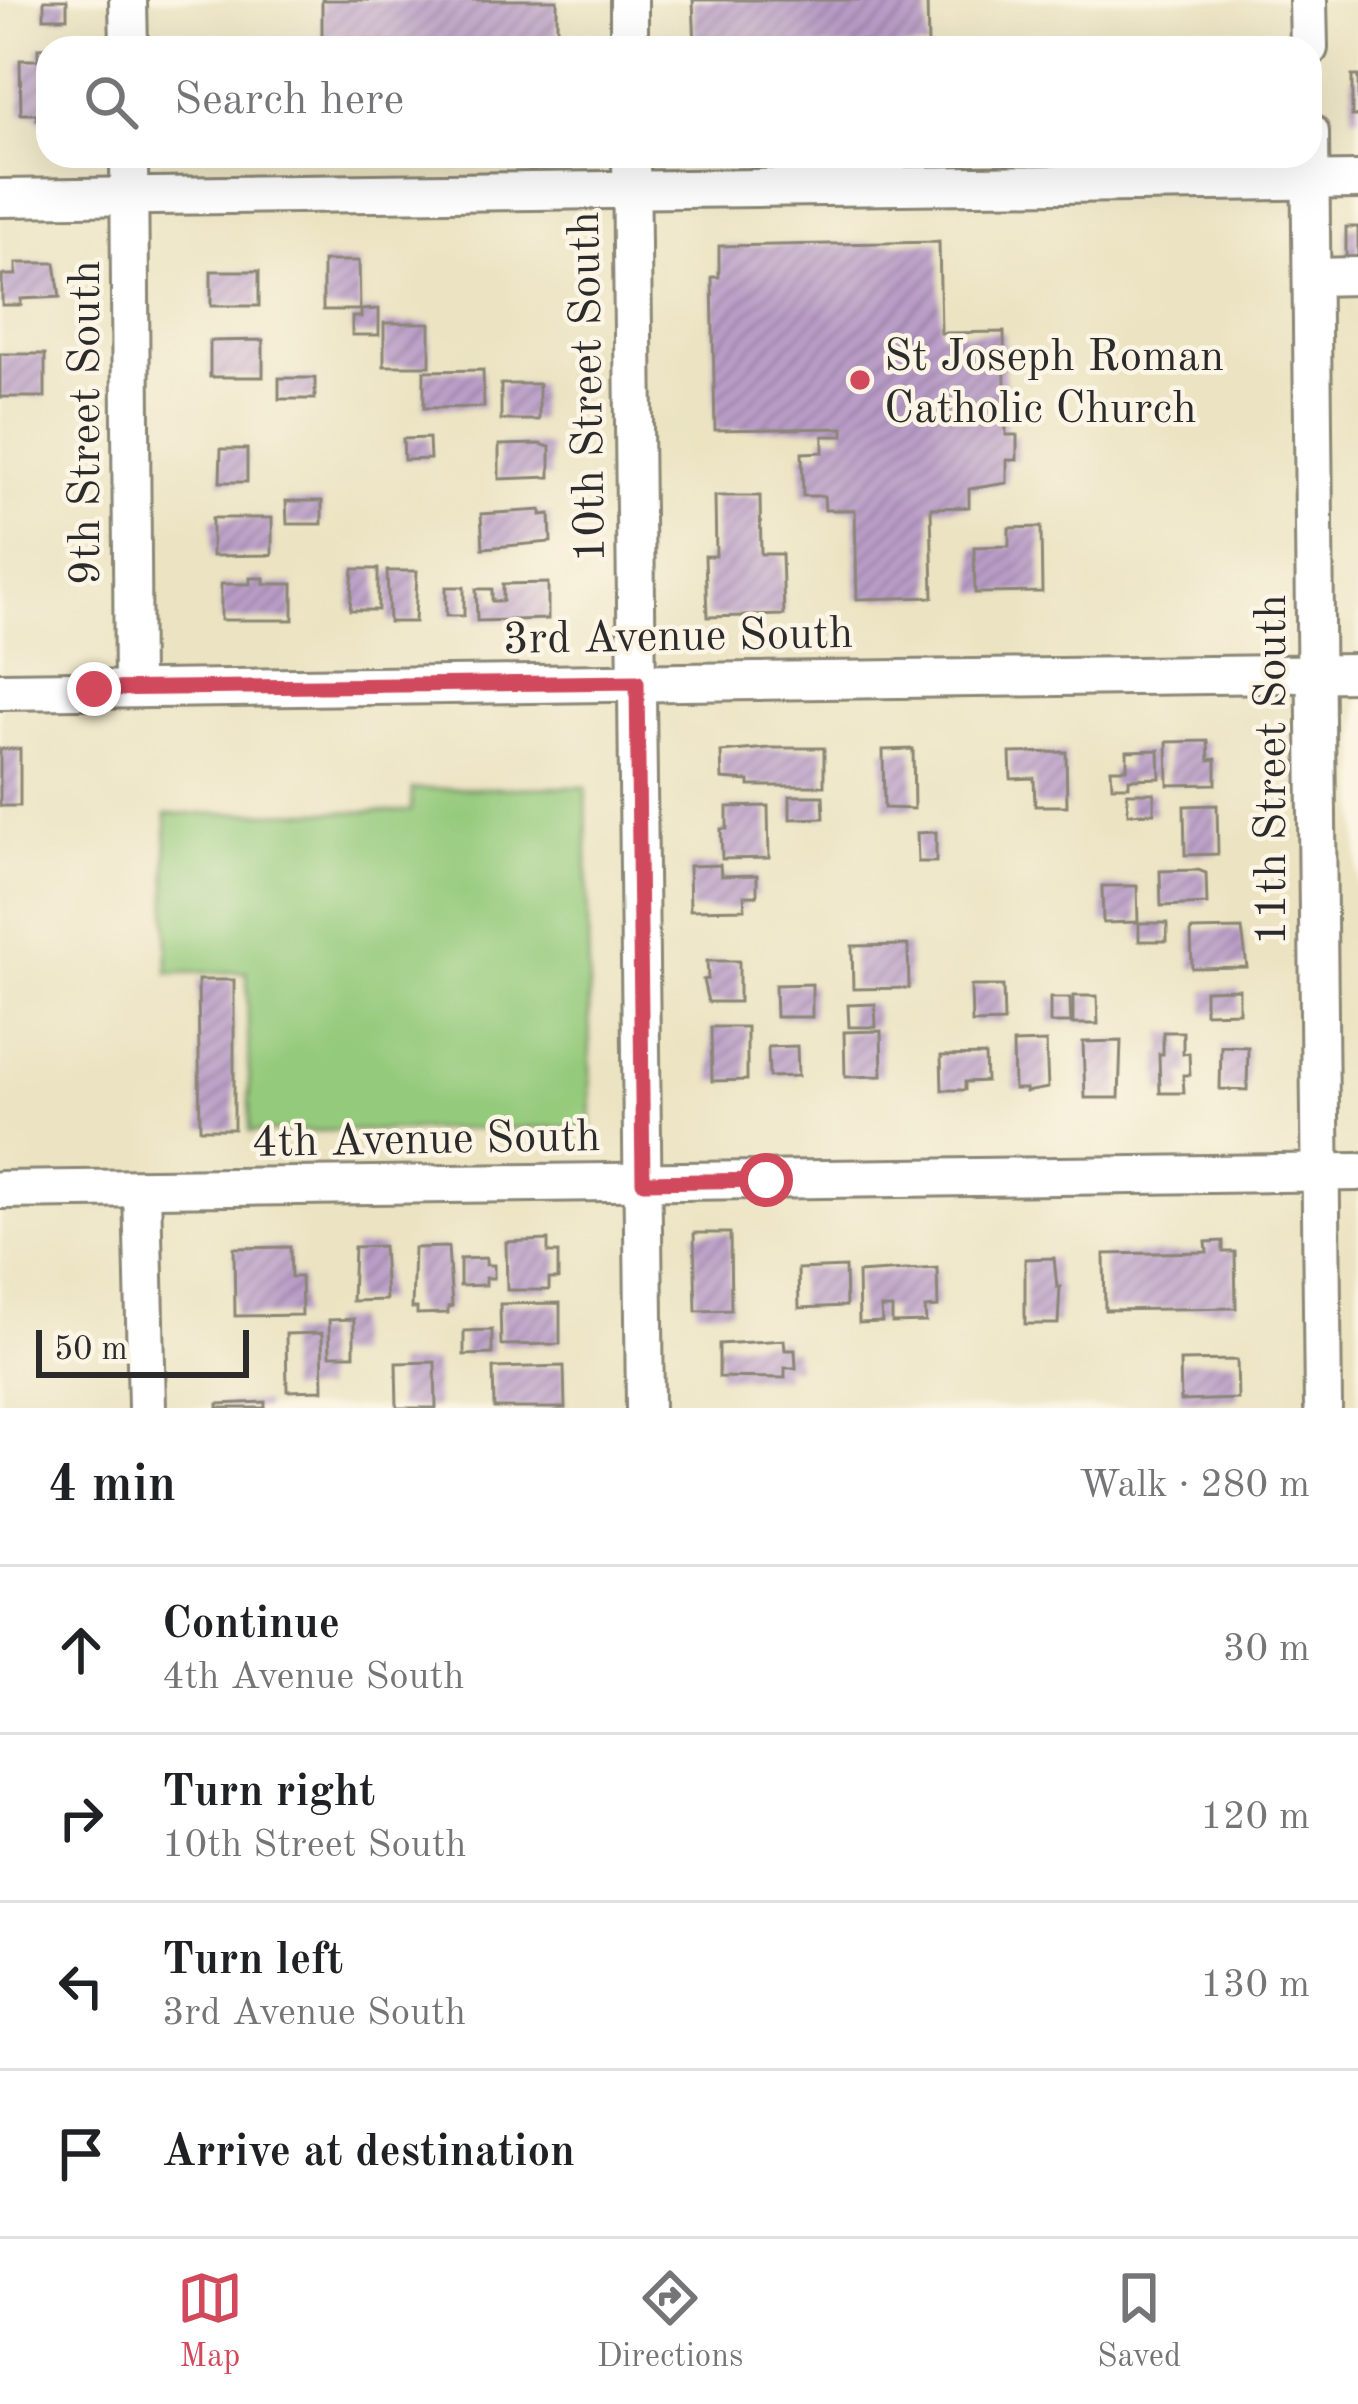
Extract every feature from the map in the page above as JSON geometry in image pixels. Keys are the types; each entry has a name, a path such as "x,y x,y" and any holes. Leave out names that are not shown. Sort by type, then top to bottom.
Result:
{"street":[{"path":"128,0 129,36"},
{"path":"629,0 629,36"},
{"path":"1308,0 1309,36"},
{"name":"9th Street South","path":"129,168 133,689"},
{"name":"11th Street South","path":"1310,168 1323,1408"},
{"path":"0,198 631,173 1358,180"},
{"name":"10th Street South","path":"631,173 645,1408"},
{"path":"1312,277 1358,276"},
{"name":"3rd Avenue South","path":"0,691 1358,673"},
{"name":"4th Avenue South","path":"0,1190 1358,1172"},
{"path":"142,1189 147,1408"}],"green space":[{"path":"586,787 591,1127 250,1132 247,972 168,973 166,814 411,811 412,789"}],"building":[{"path":"44,0 67,0 67,18 44,18"},
{"path":"322,0 557,0 557,36 322,36"},
{"path":"693,0 927,0 928,36 694,36"},
{"path":"20,60 36,60 36,114 21,114"},
{"path":"1352,76 1358,76 1358,116 1352,116"},
{"path":"1346,227 1358,227 1358,257 1346,258"},
{"name":"St Joseph Roman Catholic Church","path":"939,242 941,333 1004,332 1006,435 1017,435 1017,460 1007,460 1007,483 969,489 969,507 931,508 933,597 857,599 855,510 825,510 824,496 803,496 802,453 823,452 823,436 843,436 843,428 715,430 712,277 719,277 719,246"},
{"path":"323,261 359,261 360,310 323,310"},
{"path":"16,263 55,263 60,297 2,305 2,275 16,275"},
{"path":"211,271 259,271 259,306 211,306"},
{"path":"379,309 379,335 352,335 352,317 361,317 361,310"},
{"path":"384,323 430,323 430,366 384,366"},
{"path":"263,340 263,377 210,377 210,341"},
{"path":"0,354 45,354 45,397 0,397"},
{"path":"483,370 484,407 424,408 424,371"},
{"path":"279,378 315,378 315,399 279,399"},
{"path":"501,384 539,384 539,420 501,420"},
{"path":"429,438 430,459 404,460 403,439"},
{"path":"499,445 550,447 550,477 499,479"},
{"path":"221,449 247,449 247,482 220,482"},
{"path":"715,496 760,496 761,554 782,554 784,615 707,617 705,556 716,556"},
{"path":"286,501 322,501 322,524 287,524"},
{"path":"541,510 541,515 550,514 551,542 483,548 481,514"},
{"path":"212,518 272,518 272,555 212,556"},
{"path":"1041,527 1042,592 975,593 974,547 1009,546 1009,528"},
{"path":"353,569 378,569 378,610 350,610"},
{"path":"387,571 417,571 415,622 389,622"},
{"path":"250,578 264,578 264,584 293,584 293,620 221,620 221,584 250,584"},
{"path":"548,583 548,619 477,621 476,589 492,589 492,601 503,601 503,584"},
{"path":"446,587 464,587 464,616 446,616"},
{"path":"1208,741 1209,760 1216,759 1216,784 1168,785 1167,742"},
{"path":"824,748 824,786 749,786 749,781 722,779 721,752"},
{"path":"0,749 20,749 20,806 0,806"},
{"path":"913,749 914,809 884,808 883,750"},
{"path":"1159,750 1160,778 1129,779 1129,786 1112,786 1111,769 1127,769 1127,751"},
{"path":"1066,752 1067,806 1035,806 1034,778 1011,779 1010,753"},
{"path":"1127,793 1154,793 1154,813 1128,814"},
{"path":"790,796 823,796 824,818 790,819"},
{"path":"1217,805 1218,854 1185,855 1184,806"},
{"path":"768,806 769,858 722,859 721,829 727,829 727,807"},
{"path":"936,832 936,862 918,862 917,833"},
{"path":"720,865 721,876 757,875 757,896 744,896 745,909 690,910 689,866"},
{"path":"1160,871 1206,873 1207,904 1161,906"},
{"path":"1102,886 1137,886 1138,922 1103,923"},
{"path":"1139,923 1167,923 1167,941 1139,941"},
{"path":"1242,929 1247,967 1192,968 1191,930"},
{"path":"908,945 909,988 853,989 852,946"},
{"path":"707,961 739,961 739,1002 708,1002 703,980 708,979"},
{"path":"198,980 234,980 234,1129 200,1129"},
{"path":"812,984 812,1017 776,1017 775,985"},
{"path":"971,986 1003,986 1004,1022 972,1023"},
{"path":"1239,989 1239,1012 1205,1013 1205,990"},
{"path":"1073,996 1097,996 1098,1024 1073,1024"},
{"path":"1050,998 1070,998 1071,1023 1050,1023"},
{"path":"875,1004 876,1027 849,1027 848,1005"},
{"path":"711,1027 747,1027 747,1080 712,1081"},
{"path":"881,1031 882,1076 845,1077 844,1032"},
{"path":"1163,1032 1183,1032 1190,1075 1183,1075 1184,1093 1160,1093"},
{"path":"1121,1041 1119,1098 1085,1098 1083,1042"},
{"path":"1046,1042 1048,1088 1014,1089 1013,1043"},
{"path":"797,1046 798,1076 769,1077 768,1047"},
{"path":"1221,1046 1248,1047 1247,1090 1220,1089"},
{"path":"985,1055 986,1081 965,1082 965,1090 942,1090 941,1056"},
{"path":"694,1233 730,1233 731,1310 696,1311"},
{"path":"548,1240 548,1253 558,1253 558,1279 549,1279 549,1290 507,1290 506,1242"},
{"path":"1223,1241 1223,1252 1235,1252 1236,1308 1105,1310 1104,1254 1207,1252 1206,1242"},
{"path":"383,1246 386,1300 352,1301 354,1247"},
{"path":"290,1247 291,1277 301,1277 302,1315 235,1316 234,1248"},
{"path":"448,1247 452,1306 448,1313 417,1314 417,1308 412,1308 414,1248"},
{"path":"486,1258 486,1265 494,1265 494,1278 486,1278 486,1285 460,1286 460,1259"},
{"path":"1054,1258 1060,1287 1058,1324 1025,1324 1025,1259"},
{"path":"845,1267 846,1306 799,1308 798,1269"},
{"path":"937,1268 938,1307 925,1308 926,1322 892,1323 892,1308 881,1308 882,1322 859,1323 858,1273"},
{"path":"560,1303 560,1344 501,1345 500,1304"},
{"path":"354,1319 354,1355 330,1355 329,1320"},
{"path":"492,1330 492,1354 464,1355 464,1331"},
{"path":"322,1333 323,1390 287,1391 286,1334"},
{"path":"784,1340 785,1350 795,1350 796,1368 785,1368 785,1378 719,1377 719,1344"},
{"path":"1237,1360 1238,1399 1181,1401 1180,1361"},
{"path":"435,1362 436,1408 397,1408 396,1363"},
{"path":"564,1366 565,1408 494,1408 493,1368"},
{"path":"265,1402 265,1408 218,1408 218,1404"}],"place":[{"name":"St Joseph Roman Catholic Church","path":"860,380"}],"route":[{"path":"94,689 637,682 643,1182 766,1180"}]}
